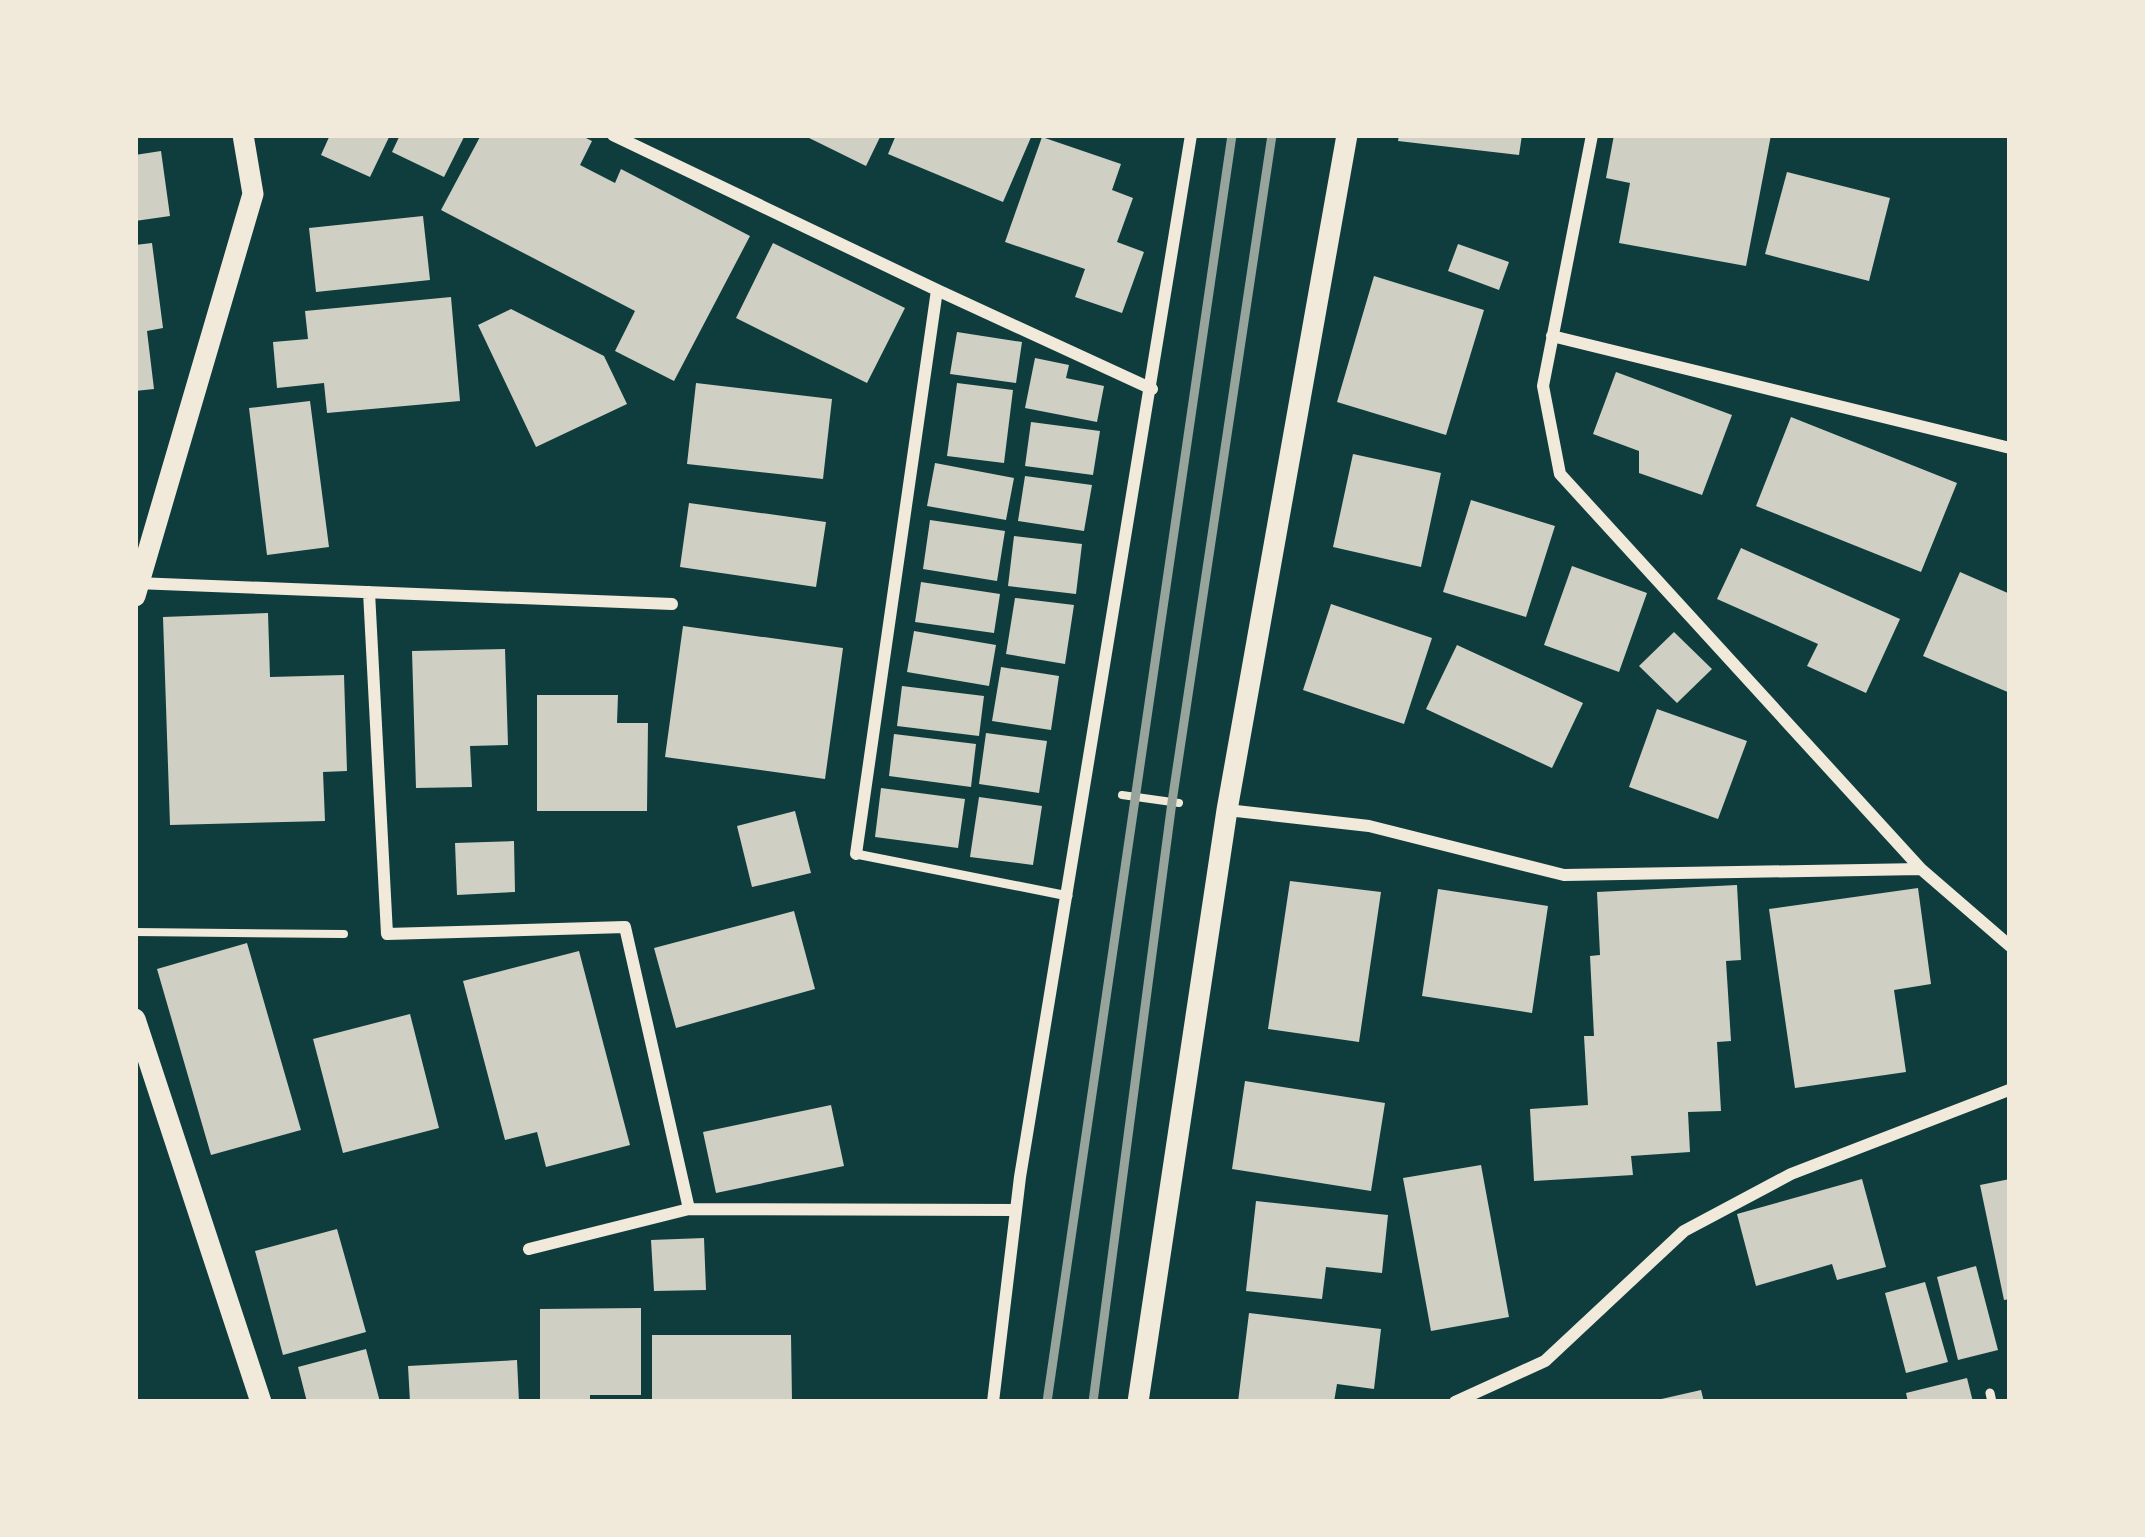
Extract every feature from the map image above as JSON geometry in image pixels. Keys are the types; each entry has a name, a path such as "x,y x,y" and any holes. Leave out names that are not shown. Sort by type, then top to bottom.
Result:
{"street":[{"path":"243,135 253,194 136,588 672,604"},
{"path":"613,135 1152,389"},
{"path":"993,1402 1016,1210 1191,135"},
{"path":"1138,1402 1227,810 1346,135"},
{"path":"1592,135 1543,386 1560,474 1921,869 2010,946"},
{"path":"856,854 937,290"},
{"path":"1552,336 2010,448"},
{"path":"370,592 387,934 625,928 689,1209"},
{"path":"1227,810 1369,826 1564,875 1921,869"},
{"path":"135,1019 261,1402"},
{"path":"1455,1402 1545,1361 1684,1231 1791,1174 2009,1091 2010,1076"},
{"path":"529,1249 689,1209 1016,1210"}],"lane":[{"path":"856,854 1068,896"}],"path":[{"path":"1085,789 1227,810"},
{"path":"135,932 387,934"}],"building":[{"path":"330,135 390,135 370,177 321,155"},
{"path":"400,135 465,135 444,177 392,152"},
{"path":"481,135 580,135 592,141 580,165 615,183 621,169 750,236 674,381 615,351 635,311 441,210"},
{"path":"803,135 881,135 866,166"},
{"path":"896,135 1032,135 1003,202 888,154"},
{"path":"1399,135 1522,135 1519,155 1398,141"},
{"path":"1614,135 1771,135 1746,266 1619,243 1630,183 1606,178"},
{"path":"1042,137 1121,164 1112,190 1133,198 1117,242 1144,252 1122,313 1075,297 1085,269 1005,242"},
{"path":"161,151 170,216 135,221 135,155"},
{"path":"1787,172 1890,198 1869,281 1765,254"},
{"path":"423,216 430,280 316,292 309,228"},
{"path":"152,243 163,328 147,331 154,389 135,391 135,245"},
{"path":"773,243 905,308 867,383 736,318"},
{"path":"1458,244 1509,262 1499,290 1448,271"},
{"path":"1374,276 1484,310 1446,435 1337,402"},
{"path":"451,297 460,401 327,413 324,383 277,388 273,342 308,339 305,311"},
{"path":"511,309 604,356 627,404 536,447 478,325"},
{"path":"957,332 1022,342 1016,383 950,374"},
{"path":"1035,358 1069,365 1066,378 1104,386 1097,422 1025,408"},
{"path":"1616,372 1732,415 1702,495 1639,473 1639,451 1593,434"},
{"path":"696,383 832,399 823,479 687,464"},
{"path":"957,383 1013,390 1004,463 947,456"},
{"path":"310,401 329,547 267,555 249,408"},
{"path":"1791,417 1957,483 1921,572 1756,506"},
{"path":"1031,422 1100,431 1093,475 1025,466"},
{"path":"1353,454 1441,473 1421,567 1333,547"},
{"path":"935,463 1014,478 1006,520 927,506"},
{"path":"1025,476 1092,485 1084,531 1018,521"},
{"path":"1471,500 1555,526 1526,617 1443,592"},
{"path":"689,503 826,522 816,587 680,567"},
{"path":"930,520 1005,531 997,581 923,569"},
{"path":"1014,536 1082,544 1076,594 1008,586"},
{"path":"1741,548 1900,619 1866,693 1807,666 1818,644 1717,599"},
{"path":"1572,566 1647,593 1619,672 1544,645"},
{"path":"1960,572 2010,594 2010,693 1923,656"},
{"path":"921,582 1000,594 994,633 915,622"},
{"path":"1015,598 1074,605 1065,664 1006,654"},
{"path":"1331,604 1432,638 1404,724 1303,690"},
{"path":"268,613 270,677 344,675 347,771 323,772 325,821 170,825 163,617"},
{"path":"683,626 843,648 825,779 665,757"},
{"path":"914,631 996,645 989,686 907,672"},
{"path":"1674,632 1712,669 1677,703 1639,666"},
{"path":"1457,645 1583,703 1552,768 1426,709"},
{"path":"505,649 508,745 470,746 472,787 416,788 412,651"},
{"path":"1001,667 1059,676 1051,730 992,721"},
{"path":"902,686 984,696 979,736 897,726"},
{"path":"537,695 618,695 617,723 648,723 647,811 537,811"},
{"path":"1657,709 1747,741 1718,819 1629,787"},
{"path":"986,733 1047,741 1039,793 979,784"},
{"path":"894,734 976,744 971,787 889,776"},
{"path":"881,788 965,799 958,848 875,837"},
{"path":"979,797 1042,806 1033,865 970,857"},
{"path":"795,811 811,873 752,887 737,826"},
{"path":"514,841 515,892 457,895 455,843"},
{"path":"1290,881 1381,892 1359,1042 1268,1029"},
{"path":"1737,885 1741,960 1726,961 1731,1041 1717,1042 1721,1111 1688,1112 1690,1152 1631,1156 1633,1175 1534,1181 1530,1109 1588,1105 1584,1036 1594,1036 1590,956 1600,955 1597,892"},
{"path":"1918,888 1931,984 1894,990 1906,1072 1795,1088 1769,909"},
{"path":"1438,889 1548,906 1532,1013 1422,996"},
{"path":"794,911 815,989 676,1028 654,948"},
{"path":"247,943 301,1130 211,1155 157,969"},
{"path":"579,951 630,1145 546,1167 537,1132 505,1140 463,981"},
{"path":"410,1014 439,1128 343,1153 313,1039"},
{"path":"1245,1081 1385,1103 1371,1191 1232,1169"},
{"path":"831,1105 844,1166 716,1193 703,1132"},
{"path":"1481,1165 1509,1317 1431,1331 1403,1178"},
{"path":"1862,1179 1886,1267 1837,1280 1832,1264 1756,1286 1737,1214"},
{"path":"2010,1179 2010,1299 2004,1300 1980,1185"},
{"path":"1256,1201 1388,1215 1382,1273 1326,1267 1322,1299 1246,1291"},
{"path":"337,1229 366,1332 283,1355 255,1251"},
{"path":"704,1238 706,1290 654,1291 651,1240"},
{"path":"1976,1266 1998,1350 1958,1360 1937,1277"},
{"path":"1925,1282 1948,1362 1906,1373 1885,1293"},
{"path":"641,1308 641,1395 540,1402 540,1309"},
{"path":"1249,1313 1381,1329 1374,1389 1337,1384 1334,1402 1238,1402"},
{"path":"652,1335 791,1335 792,1402 652,1402"},
{"path":"366,1349 380,1402 307,1402 298,1367"},
{"path":"517,1360 519,1402 410,1402 408,1366"},
{"path":"1967,1378 1973,1402 1908,1402 1906,1393"},
{"path":"1701,1390 1704,1402 1657,1402 1657,1400"}],"railway":[{"path":"1047,1402 1232,135"},
{"path":"1093,1402 1172,802 1272,135"}]}
